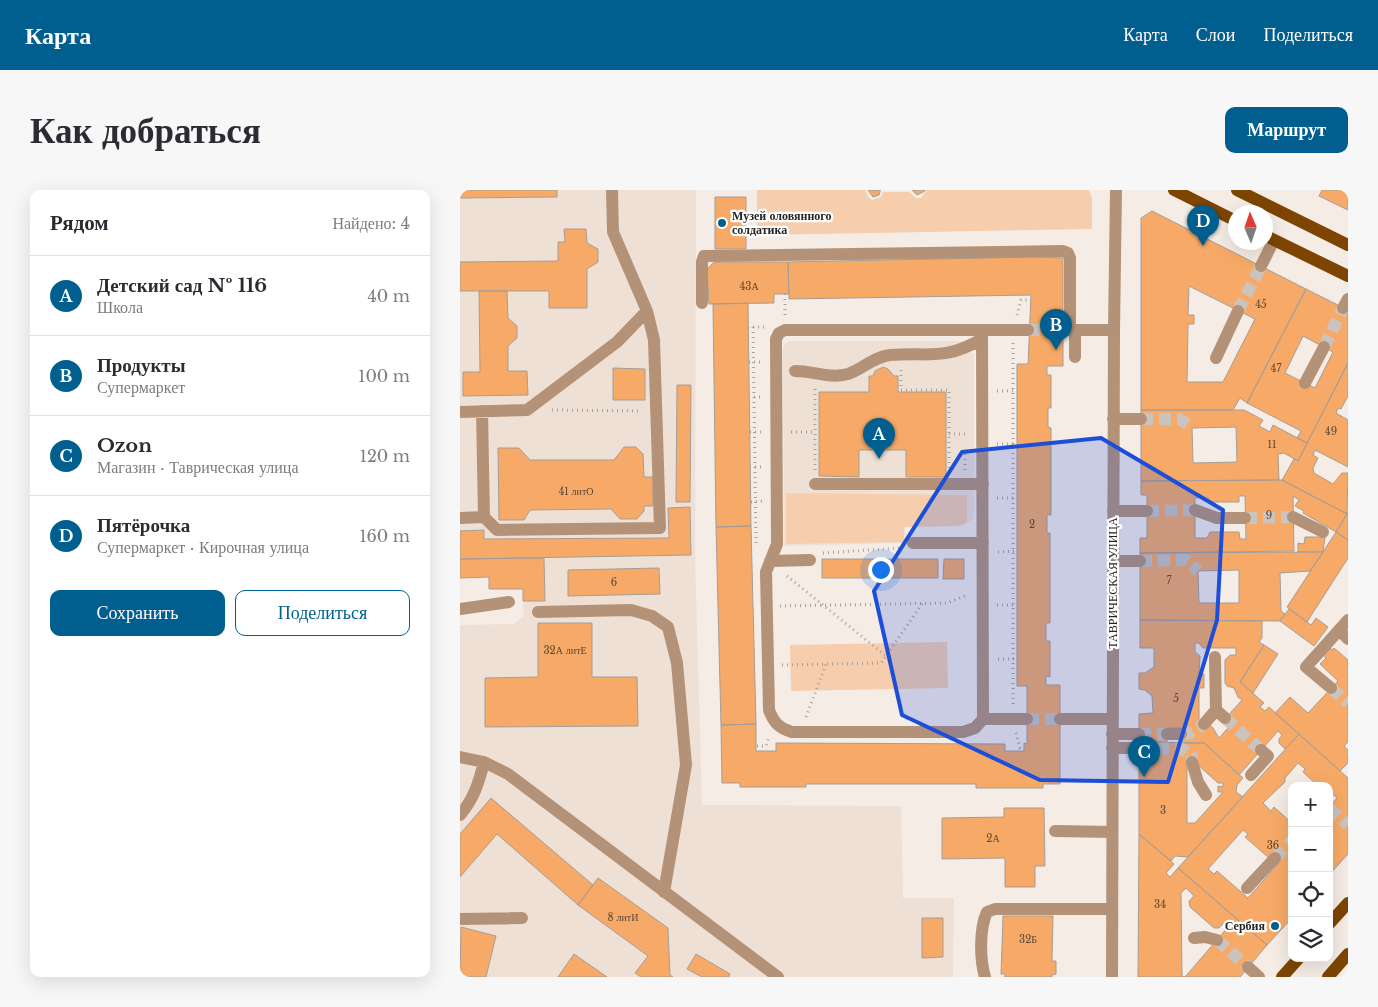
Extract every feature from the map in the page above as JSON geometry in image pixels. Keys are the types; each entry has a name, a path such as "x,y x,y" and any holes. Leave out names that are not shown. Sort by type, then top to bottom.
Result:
{"main road":[{"path":"1174,190 1228,217"},
{"path":"1237,190 1348,245"},
{"path":"1273,239 1348,276"},
{"path":"1333,920 1348,904"},
{"path":"1328,977 1348,954"},
{"path":"1282,977 1295,962"}],"street":[{"path":"460,518 484,518 497,530 660,528 654,340 647,311 613,232 612,190"},
{"name":"ТАВРИЧЕСКАЯ УЛИЦА","path":"1112,977 1113,419 1116,190"},
{"path":"1260,266 1266,250"},
{"path":"702,303 702,262 704,253 1063,251 1070,258 1069,330 1075,357"},
{"path":"460,412 526,410 617,342 647,311"},
{"path":"1216,358 1238,311"},
{"path":"982,335 983,719 975,728 963,732 792,732 781,728 773,721 770,710 766,572 777,544 776,339 779,333 785,330 982,335 1013,330 1028,330"},
{"path":"1069,330 1114,330"},
{"path":"795,371 823,376 838,376 851,373 874,359 901,355 942,355 957,352 982,335"},
{"path":"1305,383 1324,347"},
{"path":"482,411 484,518"},
{"path":"1113,419 1141,419"},
{"path":"815,484 983,484"},
{"path":"1195,510 1217,518 1246,518"},
{"path":"1113,511 1147,511"},
{"path":"1293,517 1323,532"},
{"path":"913,543 983,542"},
{"path":"770,561 810,560"},
{"path":"1113,561 1140,560"},
{"path":"460,609 509,602"},
{"path":"538,612 631,610 652,616 668,627 677,663 686,765 664,892"},
{"path":"1331,688 1306,667 1343,635 1348,620"},
{"path":"1204,724 1221,714 1215,657"},
{"path":"983,719 1027,719"},
{"path":"1060,719 1112,720"},
{"path":"1112,734 1139,734"},
{"path":"1167,734 1181,734"},
{"path":"1112,748 1139,748"},
{"path":"1251,775 1268,756 1261,750"},
{"path":"460,757 484,762 508,774 778,977"},
{"path":"460,815 470,803 479,784 484,762"},
{"path":"1192,762 1198,782 1206,795"},
{"path":"1055,831 1112,832"},
{"path":"1247,888 1275,858"},
{"path":"985,977 983,969 983,920 987,912 995,909 1112,909"},
{"path":"460,918 522,918"},
{"path":"1194,938 1205,937 1216,940"},
{"path":"1248,967 1259,977"}],"path":[{"path":"785,294 785,330"},
{"path":"1013,719 1013,330 1021,300 1030,300"},
{"path":"753,327 756,544"},
{"path":"901,355 901,390 949,390 949,484"},
{"path":"815,374 815,484"},
{"path":"526,410 656,411"},
{"path":"776,432 815,432"},
{"path":"810,560 821,553 905,548 913,543"},
{"path":"770,561 886,656"},
{"path":"767,607 947,603 983,588"},
{"path":"791,665 881,663 922,603"},
{"path":"806,713 826,664"}],"highlighted area":[{"path":"1101,438 1223,510 1217,620 1168,782 1040,780 902,715 874,591 962,452"}],"shaded area":[{"path":"460,190 696,190 695,555 702,805 901,806 903,898 954,898 953,977 460,977 460,625 514,624 524,616 523,601 545,601 544,558 460,559"},
{"path":"757,190 865,190 868,197 872,200 881,197 883,192 909,192 916,198 921,198 927,190 1089,190 1092,198 1092,229 757,235"},
{"path":"788,341 965,341 974,356 974,516 972,520 962,526 905,527 905,543 784,546 783,347"},
{"path":"786,493 967,495 967,522 958,526 904,527 904,542 786,544"},
{"path":"947,642 948,688 791,691 790,645"}],"building":[{"path":"460,190 557,190 557,197 460,198"},
{"path":"868,190 880,190 880,192 879,195 873,197"},
{"path":"912,190 925,190 925,191 917,195"},
{"path":"1322,190 1348,190 1348,210 1319,196"},
{"path":"715,197 746,197 746,249 715,249"},
{"path":"1152,211 1306,289 1247,403 1240,398 1233,410 1141,410 1141,218","holes":["1189,286 1255,319 1223,382 1187,382 1188,324 1194,324 1194,315 1188,315"]},
{"path":"564,229 586,229 587,243 598,249 598,262 587,269 587,308 549,308 549,291 460,291 460,262 558,261 558,242 565,242"},
{"path":"1063,258 1063,366 1047,366 1047,375 1051,375 1051,408 1048,408 1048,427 1051,428 1051,515 1047,515 1047,533 1050,533 1050,623 1046,623 1046,641 1050,641 1050,677 1046,676 1046,685 1060,685 1060,784 1043,784 1043,788 976,788 976,784 806,784 806,787 740,787 740,783 722,783 721,725 756,724 756,751 776,751 776,743 1005,744 1005,751 1024,751 1024,743 1027,744 1027,686 1017,686 1017,364 1028,364 1031,295 789,299 788,262"},
{"path":"714,262 788,262 789,294 774,294 774,303 709,304 707,269"},
{"path":"1306,289 1348,310 1348,363 1307,443 1297,438 1301,431 1247,403","holes":["1303,336 1333,352 1315,388 1285,373"]},
{"path":"479,291 507,291 508,318 517,326 517,338 508,346 508,371 527,371 528,395 463,396 463,372 480,372"},
{"path":"748,303 751,526 716,527 713,304"},
{"path":"1348,363 1348,396 1341,409 1338,408 1336,413 1348,420 1348,467 1315,450 1313,455 1318,458 1313,468 1314,473 1333,484 1342,473 1348,473 1347,514 1282,480 1294,459 1298,461"},
{"path":"883,367 888,369 894,376 898,376 898,392 946,392 946,477 906,477 906,450 859,450 859,477 819,476 819,392 869,392 869,376 873,376 875,371"},
{"path":"613,368 645,369 645,400 613,400"},
{"path":"677,385 691,385 690,502 676,502"},
{"path":"1141,410 1244,410 1263,420 1259,426 1270,432 1273,425 1307,443 1298,461 1284,453 1278,454 1279,480 1141,481","holes":["1236,427 1237,462 1193,463 1192,428"]},
{"path":"624,447 636,447 643,454 644,477 653,477 653,506 644,506 644,511 637,519 620,519 611,509 530,510 524,520 499,520 498,448 519,448 530,460 614,460"},
{"path":"1282,480 1347,514 1336,532 1303,513 1304,511 1295,506 1299,500 1293,496 1294,551 1140,553 1140,538 1147,538 1147,495 1141,495 1141,481","holes":["1239,496 1245,496 1246,539 1240,539 1239,532 1210,532 1207,538 1195,538 1195,498 1208,497 1208,502 1239,502"]},
{"path":"690,507 691,555 460,559 460,531 484,530 484,539 669,538 668,508"},
{"path":"1348,512 1348,540 1336,532"},
{"path":"751,526 756,724 721,725 716,527"},
{"path":"1336,532 1348,540 1348,558 1307,622 1287,607"},
{"path":"1305,537 1325,537 1323,552 1298,552 1298,543 1304,544"},
{"path":"1323,552 1310,571 1280,573 1281,611 1285,614 1280,621 1140,620 1140,553","holes":["1239,570 1239,603 1199,603 1198,571"]},
{"path":"544,558 545,601 523,601 523,589 489,589 489,577 460,578 460,559"},
{"path":"822,559 938,559 938,578 822,578"},
{"path":"944,559 964,559 964,579 943,579"},
{"path":"659,568 660,594 568,596 568,570"},
{"path":"1289,609 1311,625 1316,618 1328,627 1314,646 1280,621"},
{"path":"1140,620 1262,621 1262,638 1259,642 1264,645 1240,682 1264,703 1260,707 1265,711 1269,707 1299,734 1285,749 1279,743 1282,735 1278,731 1239,775 1204,743 1181,743 1181,728 1167,728 1167,743 1139,742 1139,714 1153,713 1152,696 1145,690 1139,689 1139,673 1145,673 1154,667 1154,648 1140,648","holes":["1195,643 1199,643 1203,648 1236,648 1236,655 1230,655 1225,660 1225,683 1227,686 1234,688 1238,697 1242,700 1222,722 1228,728 1219,738 1210,725 1208,727 1199,720 1199,688 1204,688 1204,674 1199,674 1200,656 1195,652"]},
{"path":"538,623 592,623 592,677 637,677 638,726 485,727 485,678 538,677"},
{"path":"1264,645 1278,654 1253,693 1240,682"},
{"path":"1330,648 1333,650 1334,648 1348,660 1348,742 1344,746 1348,750 1348,763 1340,771 1275,713 1290,697 1308,713 1338,681 1320,664 1326,658 1323,655"},
{"path":"1299,734 1348,778 1348,854 1333,871 1333,802 1337,798 1333,794 1333,782 1314,782 1303,772 1305,769 1298,763 1285,778 1285,782 1263,803 1271,811 1274,807 1288,819 1288,922 1267,945 1178,868","holes":["1243,830 1248,834 1245,837 1269,858 1279,863 1248,898 1217,871 1214,874 1208,869"]},
{"path":"1139,742 1204,743 1243,778 1237,785 1236,792 1243,797 1188,857 1175,856 1171,861 1139,834","holes":["1187,762 1198,765 1218,783 1223,783 1223,787 1218,786 1218,792 1223,792 1195,823 1187,823"]},
{"path":"491,798 593,885 578,905 497,834 460,877 460,834"},
{"path":"1004,808 1044,808 1045,866 1035,866 1035,887 1005,887 1005,858 942,859 942,818 1004,817"},
{"path":"1139,834 1174,864 1166,873 1170,877 1178,868 1267,945 1240,977 1185,977 1138,977","holes":["1186,888 1194,896 1189,901 1190,907 1214,928 1219,928 1224,923 1228,927 1185,977 1182,976 1181,893"]},
{"path":"598,878 668,928 670,975 673,977 641,977 635,973 648,956 578,905"},
{"path":"1003,916 1053,916 1052,961 1056,961 1056,974 1052,975 1052,977 1005,977 1005,974 1001,974"},
{"path":"922,918 943,918 943,957 922,958"},
{"path":"461,927 496,936 486,977 460,977"},
{"path":"574,954 607,977 558,977"},
{"path":"696,954 730,974 729,977 702,977 687,969"}],"tunnel":[{"path":"1238,311 1261,266"},
{"path":"1324,347 1343,308"},
{"path":"1028,330 1063,330"},
{"path":"1141,419 1180,419 1192,428"},
{"path":"1147,511 1195,510"},
{"path":"1245,518 1293,517"},
{"path":"1140,561 1186,560 1198,571"},
{"path":"1331,688 1348,703"},
{"path":"1225,718 1261,750"},
{"path":"1027,719 1060,719"},
{"path":"1181,734 1189,733 1204,724"},
{"path":"1139,734 1167,734"},
{"path":"1139,748 1182,749 1192,756 1192,762"},
{"path":"1333,812 1348,825"},
{"path":"1275,858 1288,844"},
{"path":"1217,940 1248,967"}],"place":[{"name":"Музей оловянного солдатика","path":"722,223"},
{"name":"Пятёрочка","path":"1203,246"},
{"name":"Продукты","path":"1056,350"},
{"name":"Детский сад № 116","path":"879,459"},
{"name":"Ozon","path":"1144,777"},
{"name":"Сербия","path":"1275,926"}]}
